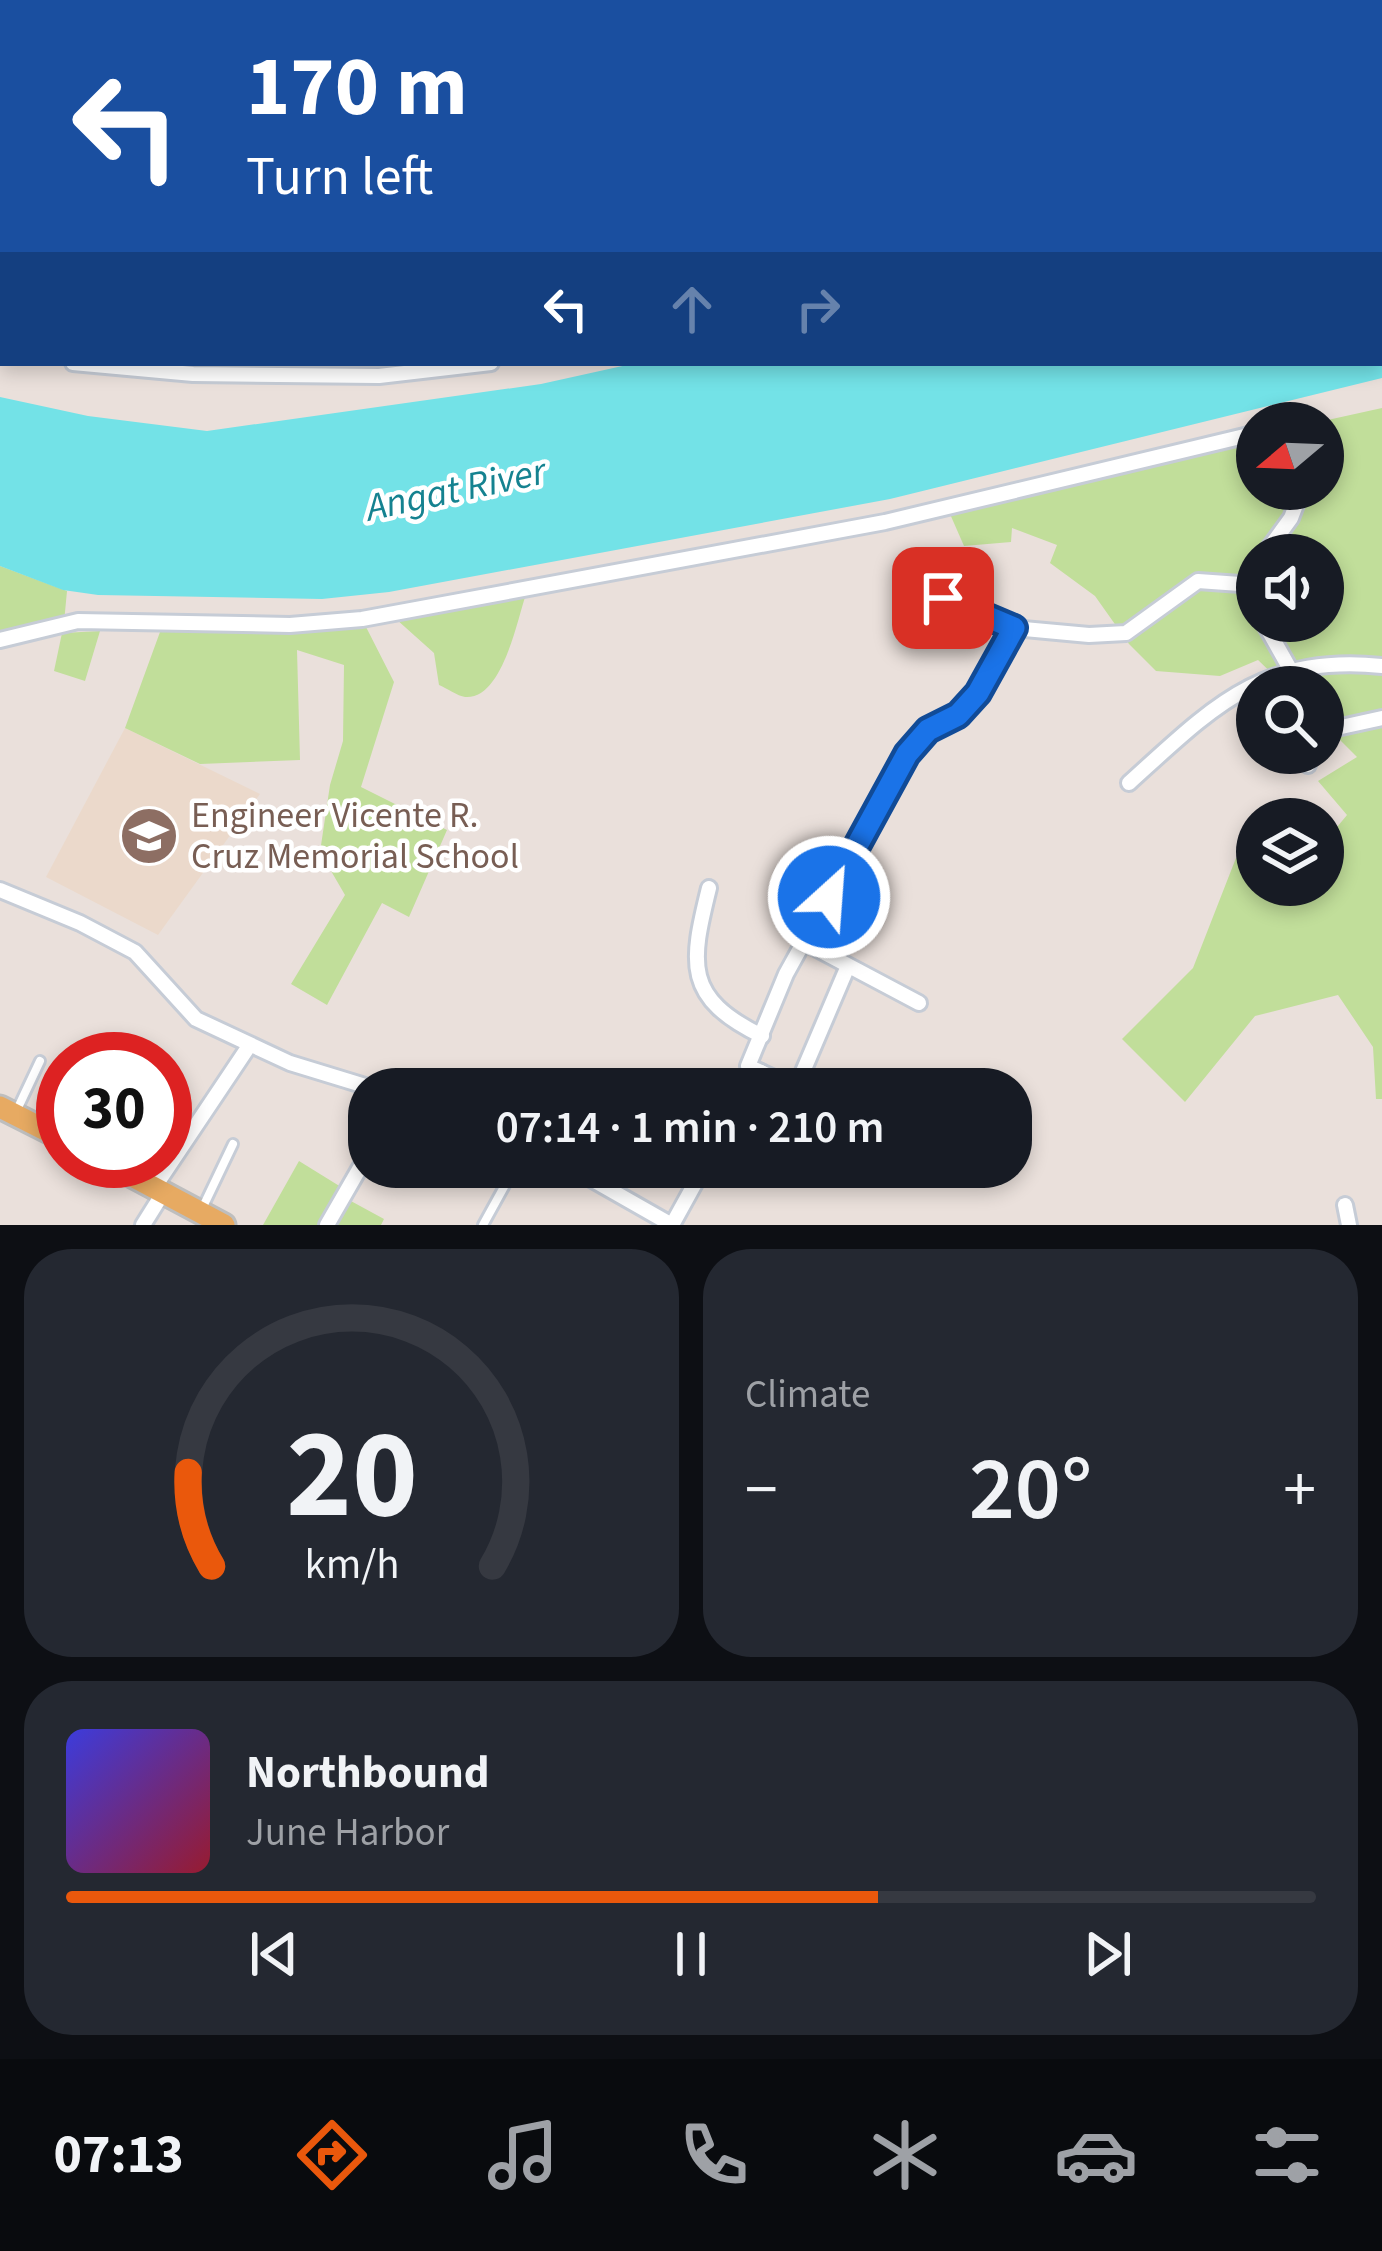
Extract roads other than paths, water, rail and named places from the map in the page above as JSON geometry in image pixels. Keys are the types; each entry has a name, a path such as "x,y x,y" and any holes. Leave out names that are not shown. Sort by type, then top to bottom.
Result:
{"main road":[{"path":"4,1109 36,1125"},
{"path":"154,1188 224,1225"}],"street":[{"path":"106,366 193,374 379,376 465,366"},
{"path":"0,640 78,621 290,625 362,619 885,522 1236,438"},
{"path":"943,598 1014,628 1126,633 1198,581 1236,580"},
{"path":"752,1068 748,1066 804,942 907,754 928,730 958,715 978,693 1014,628"},
{"path":"1305,666 1382,666"},
{"path":"1130,783 1204,714 1236,697"},
{"path":"1344,726 1382,718"},
{"path":"709,888 696,966 709,1002 728,1019 762,1036"},
{"path":"0,890 135,952 196,1018 249,1046 348,1082"},
{"path":"804,942 919,1003"},
{"path":"806,1068 848,966"},
{"path":"143,1225 249,1046"},
{"path":"327,1225 348,1188"},
{"path":"607,1188 672,1225 692,1188"},
{"path":"1345,1205 1349,1225"}],"lane":[{"path":"4,1109 36,1066"},
{"path":"200,1212 233,1144"},
{"path":"483,1225 503,1188"}],"water":[{"name":"Angat River","path":"622,366 1382,366 1382,378 1284,402 1236,402 1236,414 890,499 389,592 322,599 98,595 63,590 0,566 0,397 88,416 207,431 541,384"}],"place":[{"name":"Engineer Vicente R. Cruz Memorial School","path":"149,836"}]}
